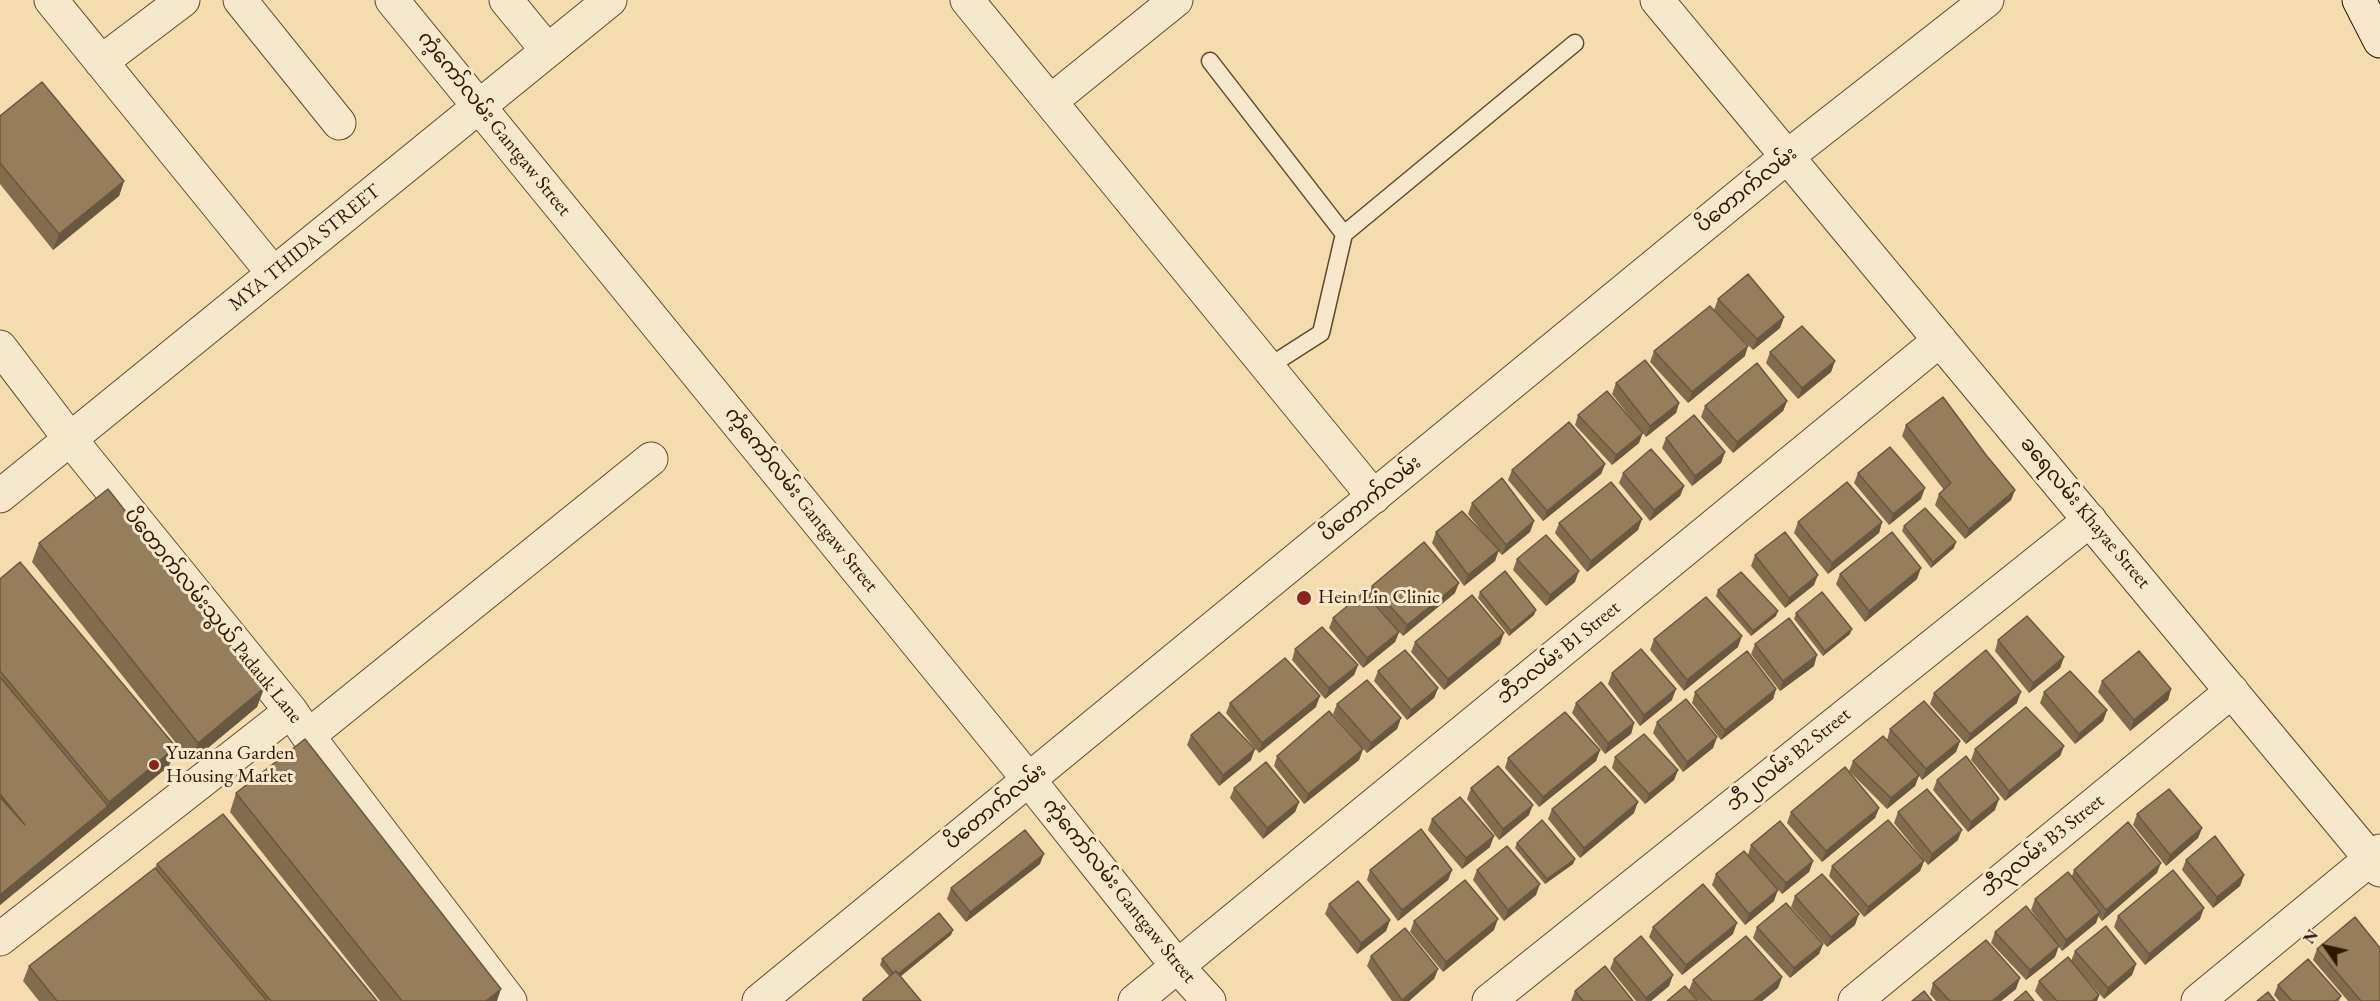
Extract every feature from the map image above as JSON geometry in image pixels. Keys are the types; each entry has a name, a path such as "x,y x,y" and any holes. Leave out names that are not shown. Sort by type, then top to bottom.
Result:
{"street":[{"path":"51,0 273,273"},
{"path":"101,62 183,0"},
{"path":"240,0 339,123"},
{"name":"ကံ့ကော်လမ်း Gantgaw Street","path":"392,0 1029,780 1178,967 1209,1001"},
{"path":"506,0 547,50"},
{"name":"MYA THIDA STREET","path":"0,496 610,0"},
{"path":"967,0 1374,496"},
{"path":"1051,101 1176,0"},
{"name":"ခရေလမ်း Khayae Street","path":"1657,0 2232,691 2377,860"},
{"name":"ပိတောက်လမ်း","path":"759,1001 1788,156 1987,0"},
{"path":"2359,0 2380,42"},
{"name":"ဘီ၁လမ်း B1 Street","path":"1135,1001 1940,340"},
{"name":"ပိတောက်လမ်းသွယ် Padauk Lane","path":"0,347 299,724 510,1001"},
{"path":"0,939 299,724 651,459"},
{"name":"ဘီ၂လမ်း B2 Street","path":"1488,1001 2090,519"},
{"name":"ဘီ၃လမ်း B3 Street","path":"1855,1001 2232,691"},
{"path":"2198,1001 2377,860"}],"lane":[{"path":"1268,367 1321,333 1344,234 1575,43"},
{"path":"1210,61 1344,234"}],"building":[{"path":"42,82 124,181 59,234 0,163 0,116"},
{"path":"1748,274 1784,317 1757,339 1718,299"},
{"path":"1710,306 1748,346 1692,392 1654,351"},
{"path":"1802,326 1835,361 1802,388 1770,352"},
{"path":"1645,360 1679,403 1650,426 1616,383"},
{"path":"1757,363 1787,401 1737,442 1705,406"},
{"path":"1607,391 1643,433 1616,455 1578,415"},
{"path":"1943,397 2015,490 1969,529 1939,494 1951,483 1906,425"},
{"path":"1694,415 1725,452 1695,476 1666,438"},
{"path":"1569,422 1605,464 1547,511 1512,470"},
{"path":"1890,447 1925,488 1893,514 1858,473"},
{"path":"1651,449 1684,486 1654,510 1623,473"},
{"path":"1502,478 1534,521 1506,545 1472,503"},
{"path":"1611,482 1642,519 1591,561 1559,523"},
{"path":"1847,482 1882,522 1832,563 1798,522"},
{"path":"108,489 264,688 198,743 39,543"},
{"path":"1925,508 1956,542 1933,562 1904,526"},
{"path":"1462,511 1499,550 1468,575 1436,532"},
{"path":"1785,532 1818,575 1789,598 1755,555"},
{"path":"1892,532 1921,568 1869,611 1840,574"},
{"path":"1546,535 1579,571 1550,595 1517,559"},
{"path":"1424,542 1459,583 1407,625 1372,586"},
{"path":"20,562 176,747 109,802 0,671 0,579"},
{"path":"1505,571 1536,610 1511,631 1480,592"},
{"path":"1741,572 1778,611 1753,631 1718,590"},
{"path":"1364,592 1399,632 1367,658 1333,618"},
{"path":"1822,592 1852,629 1825,651 1796,613"},
{"path":"1472,595 1504,633 1448,679 1415,642"},
{"path":"1706,597 1742,636 1687,680 1654,639"},
{"path":"2027,616 2064,657 2033,683 1998,640"},
{"path":"1789,618 1817,655 1783,681 1755,644"},
{"path":"1322,627 1358,665 1329,688 1295,649"},
{"path":"1641,649 1676,689 1644,715 1612,673"},
{"path":"1405,650 1438,688 1411,710 1378,671"},
{"path":"1986,650 2021,692 1970,734 1934,693"},
{"path":"1747,651 1776,689 1725,730 1695,692"},
{"path":"2139,651 2171,689 2134,720 2102,681"},
{"path":"1285,658 1320,696 1262,743 1230,703"},
{"path":"2070,671 2107,710 2079,734 2044,692"},
{"path":"0,677 108,806 0,895 0,797 25,825 0,794"},
{"path":"1367,680 1401,718 1371,743 1337,704"},
{"path":"1601,682 1634,723 1608,743 1576,703"},
{"path":"1686,699 1717,737 1687,762 1657,722"},
{"path":"1924,701 1960,741 1926,769 1890,729"},
{"path":"2026,707 2064,746 2009,791 1975,749"},
{"path":"1329,711 1363,749 1308,794 1277,756"},
{"path":"1219,712 1255,749 1223,775 1191,735"},
{"path":"1565,712 1600,750 1543,797 1508,758"},
{"path":"1644,734 1678,770 1649,794 1615,757"},
{"path":"1883,736 1919,775 1891,798 1853,761"},
{"path":"305,739 501,989 486,1001 402,1001 236,793"},
{"path":"1966,756 1999,799 1971,822 1937,780"},
{"path":"1266,762 1299,802 1267,828 1234,788"},
{"path":"1498,766 1533,805 1503,829 1471,788"},
{"path":"1605,766 1638,802 1584,848 1552,809"},
{"path":"1845,767 1879,808 1826,851 1791,812"},
{"path":"1927,789 1962,830 1932,854 1898,812"},
{"path":"2169,789 2202,828 2170,855 2137,814"},
{"path":"1460,797 1494,836 1466,858 1432,819"},
{"path":"223,814 377,1001 271,1001 157,864"},
{"path":"1542,820 1575,859 1547,879 1517,843"},
{"path":"1888,820 1924,861 1868,907 1832,866"},
{"path":"1780,821 1813,861 1786,883 1751,845"},
{"path":"2128,822 2161,863 2106,910 2074,870"},
{"path":"1421,829 1452,870 1402,910 1370,870"},
{"path":"1025,830 1044,854 970,912 951,888"},
{"path":"2215,836 2244,875 2217,897 2186,860"},
{"path":"1507,846 1540,884 1508,910 1477,870"},
{"path":"1744,851 1778,890 1749,914 1716,874"},
{"path":"155,868 267,1001 57,1001 29,966"},
{"path":"2173,870 2204,908 2149,954 2118,916"},
{"path":"2068,872 2100,912 2066,940 2035,899"},
{"path":"1822,874 1859,914 1831,937 1795,896"},
{"path":"1465,880 1498,919 1446,962 1414,921"},
{"path":"1358,881 1390,920 1361,943 1329,904"},
{"path":"1703,884 1737,923 1686,965 1653,927"},
{"path":"1786,903 1823,944 1794,968 1757,927"},
{"path":"2026,906 2059,946 2030,970 1995,932"},
{"path":"939,913 953,930 898,974 896,971 893,973 882,959"},
{"path":"2355,917 2380,948 2380,1001 2361,1001 2317,949"},
{"path":"2106,926 2136,964 2108,988 2075,951"},
{"path":"1405,928 1438,969 1402,1000 1371,956"},
{"path":"1641,936 1673,975 1646,998 1614,959"},
{"path":"1746,936 1782,977 1753,1001 1712,1001 1693,980"},
{"path":"1986,940 2020,978 1992,1001 1950,1001 1933,983"},
{"path":"2068,957 2099,995 2092,1001 2057,1001 2039,981"},
{"path":"2308,959 2341,996 2335,1001 2292,1001 2278,985"},
{"path":"1605,966 1633,1001 1583,1001 1575,991"},
{"path":"896,971 921,1001 864,1001 863,999"},
{"path":"1685,986 1698,1001 1667,1001"},
{"path":"1924,991 1932,1001 1912,1001"},
{"path":"2026,991 2034,1001 2014,1001"},
{"path":"2268,992 2275,1001 2257,1001"}],"place":[{"name":"Hein Lin Clinic","path":"1304,598"},
{"name":"Yuzanna Garden Housing Market","path":"154,765"}]}
